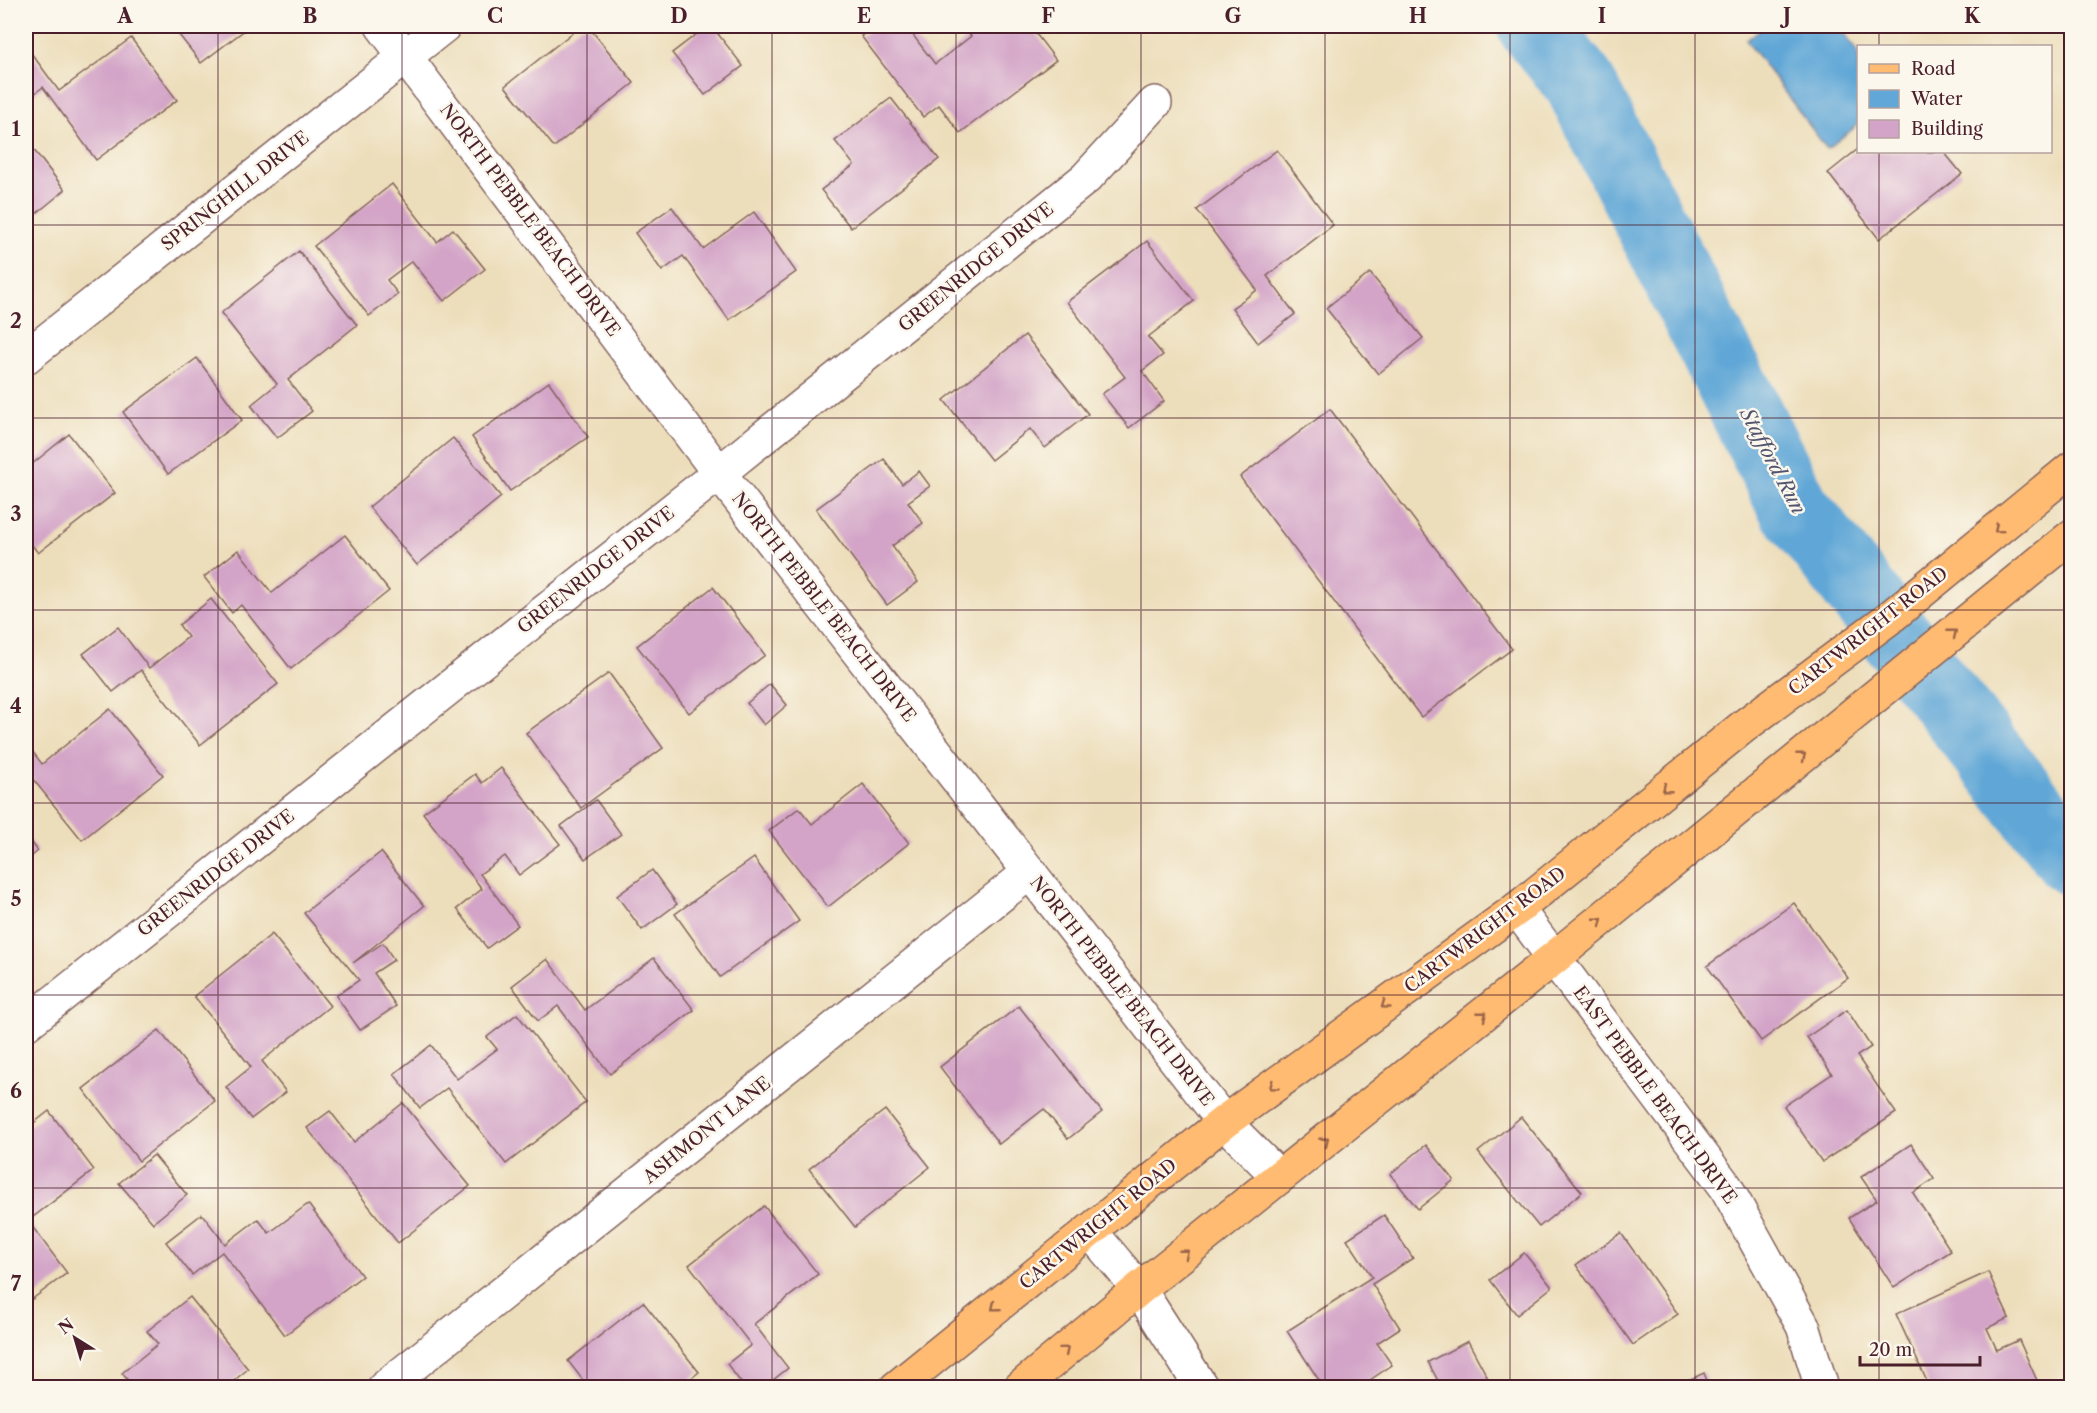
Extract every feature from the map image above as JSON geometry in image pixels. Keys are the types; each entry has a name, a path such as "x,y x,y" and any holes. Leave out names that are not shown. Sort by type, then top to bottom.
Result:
{"main road":[{"name":"CARTWRIGHT ROAD","path":"896,1388 1224,1122 1517,909 1744,726 1888,619 2072,468"},
{"path":"1020,1388 1139,1289 1554,958 2071,537"}],"street":[{"name":"NORTH PEBBLE BEACH DRIVE","path":"382,26 407,55 719,473 1224,1122 1280,1177"},
{"name":"SPRINGHILL DRIVE","path":"26,357 444,26"},
{"name":"GREENRIDGE DRIVE","path":"26,1024 1086,178 1155,103"},
{"name":"ASHMONT LANE","path":"384,1388 1030,872"},
{"name":"EAST PEBBLE BEACH DRIVE","path":"1517,909 1726,1187 1803,1326 1822,1388"},
{"path":"1090,1231 1139,1289 1202,1388"}],"water":[{"path":"1766,26 1839,26 1857,52 1857,126 1827,149 1746,40"}],"building":[{"path":"172,26 250,26 201,63"},
{"path":"581,26 588,26 634,83 554,147 505,86"},
{"path":"693,26 729,26 718,34 743,66 705,95 672,53 698,33"},
{"path":"875,26 906,26 935,64 971,36 963,26 1030,26 1056,60 960,133 939,105 923,117 861,36"},
{"path":"131,38 177,100 96,160 43,87 26,100 26,46 59,91"},
{"path":"891,98 939,159 851,228 821,190 854,165 835,141"},
{"path":"26,140 65,190 26,222"},
{"path":"1277,150 1333,225 1267,276 1295,314 1258,343 1232,308 1257,290 1197,210"},
{"path":"1857,150 1857,153 1945,153 1962,174 1879,239 1828,173"},
{"path":"392,184 437,242 453,229 485,269 444,301 412,261 387,280 398,294 369,316 314,246"},
{"path":"672,207 703,249 754,212 796,272 729,320 683,256 662,271 635,233"},
{"path":"1147,241 1194,301 1148,337 1163,355 1142,371 1164,401 1129,428 1102,394 1125,377 1067,302"},
{"path":"299,251 357,325 288,380 312,411 277,438 251,405 277,384 221,313"},
{"path":"1370,273 1423,338 1378,374 1326,308"},
{"path":"1025,335 1088,414 1045,448 1030,429 991,460 944,400"},
{"path":"197,358 242,420 168,474 123,412"},
{"path":"549,382 588,437 510,491 472,437"},
{"path":"1330,409 1512,649 1421,717 1240,477"},
{"path":"69,434 115,493 38,553 26,537 26,469"},
{"path":"453,438 501,497 417,565 369,507"},
{"path":"884,459 902,484 919,471 930,486 908,502 923,523 892,546 918,582 887,605 816,509"},
{"path":"345,535 389,591 291,669 241,605 232,613 204,577 238,550 272,593"},
{"path":"713,587 765,655 689,713 637,646"},
{"path":"211,599 278,684 200,745 141,670 113,692 83,654 118,627 149,668 188,637 179,625"},
{"path":"609,673 663,748 581,808 526,733"},
{"path":"770,684 787,705 764,725 747,703"},
{"path":"110,709 163,775 82,840 28,773 26,776 26,743 42,764"},
{"path":"501,768 560,844 519,875 505,856 480,874 518,925 487,948 457,909 482,889 423,813 475,774 482,783"},
{"path":"863,784 909,843 828,907 769,831 799,808 812,824"},
{"path":"596,800 621,834 585,859 561,826"},
{"path":"26,835 38,851 26,861"},
{"path":"381,852 424,906 353,963 383,943 394,960 374,973 396,1006 360,1030 336,996 359,980 304,913"},
{"path":"754,858 799,921 720,977 675,914"},
{"path":"652,870 677,904 642,930 617,896"},
{"path":"1794,903 1848,978 1761,1041 1707,966"},
{"path":"272,934 330,1006 262,1061 286,1092 251,1119 226,1087 251,1067 194,996"},
{"path":"654,958 694,1010 610,1074 558,1006 538,1021 512,986 547,959 585,1010"},
{"path":"1019,1006 1102,1112 1068,1139 1044,1109 999,1144 940,1067"},
{"path":"1847,1010 1871,1047 1857,1056 1896,1113 1822,1162 1784,1106 1832,1074 1807,1037"},
{"path":"517,1014 586,1102 506,1164 447,1088 420,1108 394,1074 431,1045 457,1079 497,1049 487,1037"},
{"path":"159,1030 215,1101 139,1161 83,1089"},
{"path":"403,1103 470,1186 398,1243 307,1128 330,1111 354,1142"},
{"path":"885,1110 930,1167 855,1227 809,1169"},
{"path":"49,1111 94,1170 28,1221 67,1273 31,1300 26,1292 26,1251 29,1248 26,1244 26,1129"},
{"path":"1521,1117 1582,1192 1539,1227 1478,1152"},
{"path":"1911,1144 1934,1179 1913,1193 1951,1251 1894,1288 1849,1218 1877,1200 1861,1177"},
{"path":"1426,1145 1454,1180 1418,1209 1390,1174"},
{"path":"154,1155 187,1195 153,1223 119,1183"},
{"path":"308,1204 362,1276 285,1335 222,1252 192,1275 166,1242 202,1214 225,1244 258,1219 269,1233"},
{"path":"764,1206 818,1274 754,1324 788,1368 763,1388 745,1388 727,1364 751,1345 689,1265"},
{"path":"1384,1215 1413,1258 1372,1284 1400,1328 1377,1343 1392,1365 1358,1388 1324,1388 1287,1331 1372,1277 1347,1239"},
{"path":"1621,1233 1678,1314 1633,1345 1576,1265"},
{"path":"1524,1253 1552,1287 1517,1315 1490,1280"},
{"path":"1988,1272 2009,1318 1987,1328 1997,1350 2019,1340 2039,1385 2034,1388 1991,1388 1990,1386 1986,1388 1930,1388 1896,1314"},
{"path":"190,1297 248,1369 225,1388 134,1388 122,1373 158,1344 147,1331"},
{"path":"643,1302 699,1372 679,1388 589,1388 568,1361"},
{"path":"1468,1341 1490,1382 1480,1388 1442,1388 1428,1362"},
{"path":"1704,1373 1710,1388 1671,1388"}],"waterway":[{"name":"Stafford Run","path":"1533,26 1579,82 1794,507 2072,860"}]}
